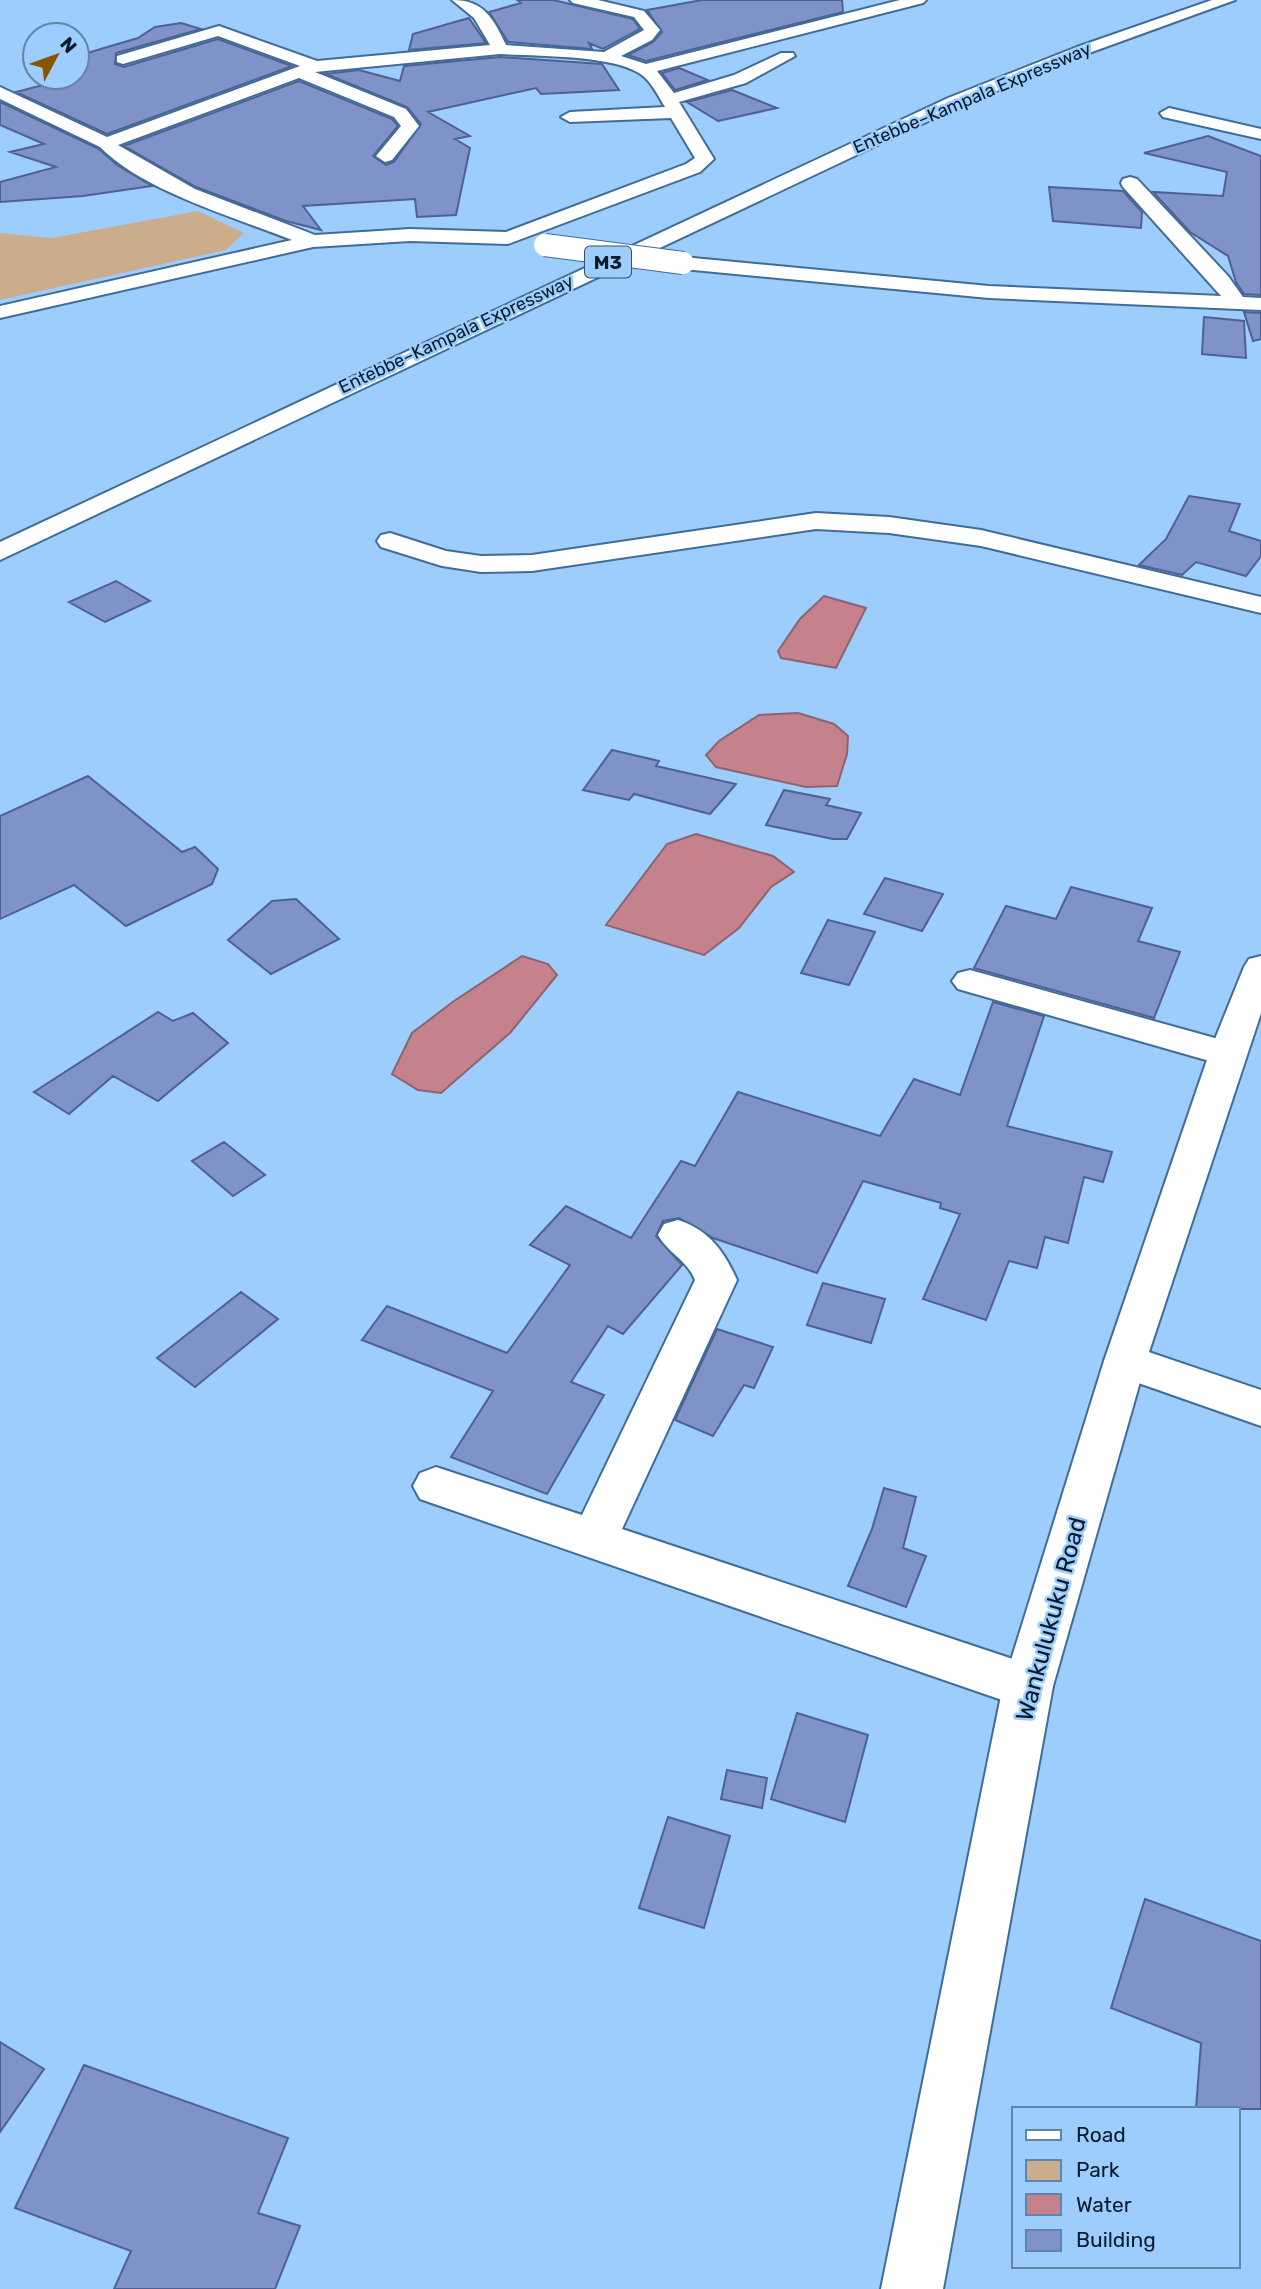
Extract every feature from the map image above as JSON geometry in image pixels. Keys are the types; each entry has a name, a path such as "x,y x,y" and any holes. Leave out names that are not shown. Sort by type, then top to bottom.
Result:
{"main road":[{"path":"460,0 473,7 492,29 500,49"},
{"path":"578,0 639,15 652,30 646,37 607,57"},
{"path":"106,143 308,69 500,49 607,57 645,69 918,0"},
{"name":"Entebbe–Kampala Expressway","path":"394,342 832,139 1075,41 1196,0"},
{"name":"Entebbe–Kampala Expressway","path":"0,552 415,353 954,102 1083,50 1227,0"},
{"path":"122,59 219,31 308,69 400,113 410,126 385,156"},
{"path":"570,117 673,106 740,79 787,56"},
{"path":"509,238 703,163 705,159 673,106 645,69"},
{"path":"0,92 106,143 118,155 188,193 313,241"},
{"path":"11,118 43,111"},
{"path":"1169,113 1261,135"},
{"path":"1130,183 1221,280 1236,303"},
{"path":"0,312 313,241 410,236 509,238 683,263 989,292 1261,304"},
{"path":"390,541 455,560 481,564 532,563 816,521 889,525 981,538 1261,605"},
{"name":"Wankulukuku Road","path":"912,2289 1028,1686 1125,1361 1227,1054 1261,967"},
{"path":"970,981 1227,1054"},
{"path":"594,1538 716,1280 707,1258 678,1235"},
{"path":"1125,1361 1261,1408"},
{"path":"436,1486 1028,1686"}],"green space":[{"path":"198,211 244,233 226,250 0,300 0,233 52,238"}],"water":[{"path":"824,596 866,608 836,668 781,658 778,651 800,619"},
{"path":"798,713 834,724 848,736 847,754 837,786 806,787 716,767 706,755 719,741 759,715"},
{"path":"696,834 773,856 794,872 771,887 739,928 704,955 606,925 667,844"},
{"path":"522,956 548,964 557,975 510,1033 441,1093 418,1090 392,1074 412,1033 454,1001"}],"building":[{"path":"517,0 553,0 570,4 633,19 640,29 603,49 589,43 592,49 508,42 489,12 521,3"},
{"path":"702,0 842,0 843,12 646,61 628,55 653,42 662,32 647,10"},
{"path":"469,18 486,43 409,50 413,34"},
{"path":"181,23 201,29 116,53 115,64 124,67 218,39 292,66 107,134 16,92 91,91 91,52 138,38 155,27"},
{"path":"500,57 602,64 619,90 541,94 536,88 428,112 470,136 455,139 470,148 456,215 417,217 415,199 303,206 321,230 286,221 196,187 124,146 299,81 392,119 398,126 373,156 386,165 394,162 421,124 407,107 326,74 359,70 400,81 404,66"},
{"path":"679,68 708,80 675,90 662,73"},
{"path":"732,90 777,108 718,121 687,102"},
{"path":"0,102 99,149 117,165 152,186 83,196 0,202 0,182 56,167 10,152 44,144 0,125"},
{"path":"1208,136 1261,156 1261,295 1244,294 1236,282 1228,256 1190,232 1153,192 1223,196 1227,172 1144,153"},
{"path":"1049,187 1123,191 1142,212 1141,228 1053,221"},
{"path":"1244,312 1261,313 1261,339 1253,341"},
{"path":"1204,317 1244,321 1246,358 1202,354"},
{"path":"1189,496 1240,504 1229,531 1261,541 1261,556 1246,576 1196,562 1182,575 1139,565 1166,539"},
{"path":"116,581 150,601 105,622 69,602"},
{"path":"612,750 659,761 656,766 736,784 710,814 634,794 629,800 583,790"},
{"path":"88,776 182,852 195,847 218,869 212,884 126,926 74,885 0,919 0,816"},
{"path":"784,790 830,799 826,805 861,813 847,839 833,839 766,825"},
{"path":"885,878 943,894 922,931 864,914"},
{"path":"1071,887 1152,908 1138,941 1180,952 1154,1018 974,968 1006,906 1056,919"},
{"path":"296,899 339,939 271,974 228,940 272,901"},
{"path":"828,920 875,932 849,985 801,973"},
{"path":"993,1002 1044,1016 1007,1126 1112,1152 1103,1182 1084,1177 1068,1243 1045,1237 1037,1268 1009,1261 986,1320 923,1299 960,1214 940,1208 941,1203 863,1181 817,1273 713,1238 679,1218 663,1221 656,1236 682,1265 623,1334 608,1326 571,1382 604,1395 547,1494 451,1457 493,1391 362,1340 387,1306 507,1353 570,1265 530,1245 566,1206 631,1238 681,1161 695,1166 738,1092 880,1136 914,1079 960,1095"},
{"path":"158,1012 173,1021 193,1013 228,1043 158,1101 113,1076 69,1114 34,1092"},
{"path":"224,1142 265,1175 233,1196 192,1161"},
{"path":"823,1283 885,1299 871,1343 807,1325"},
{"path":"241,1292 278,1319 195,1387 157,1358"},
{"path":"717,1329 773,1347 754,1388 744,1385 713,1436 675,1420"},
{"path":"884,1488 916,1497 903,1548 926,1556 906,1607 848,1586 872,1529"},
{"path":"797,1713 868,1735 845,1822 771,1799"},
{"path":"727,1770 767,1778 762,1808 721,1799"},
{"path":"668,1817 730,1836 704,1928 639,1908"},
{"path":"1145,1899 1261,1941 1261,2109 1196,2107 1201,2043 1111,2008"},
{"path":"0,2042 44,2069 0,2132"},
{"path":"84,2065 288,2138 258,2213 300,2226 275,2289 114,2289 131,2251 15,2208"}]}
